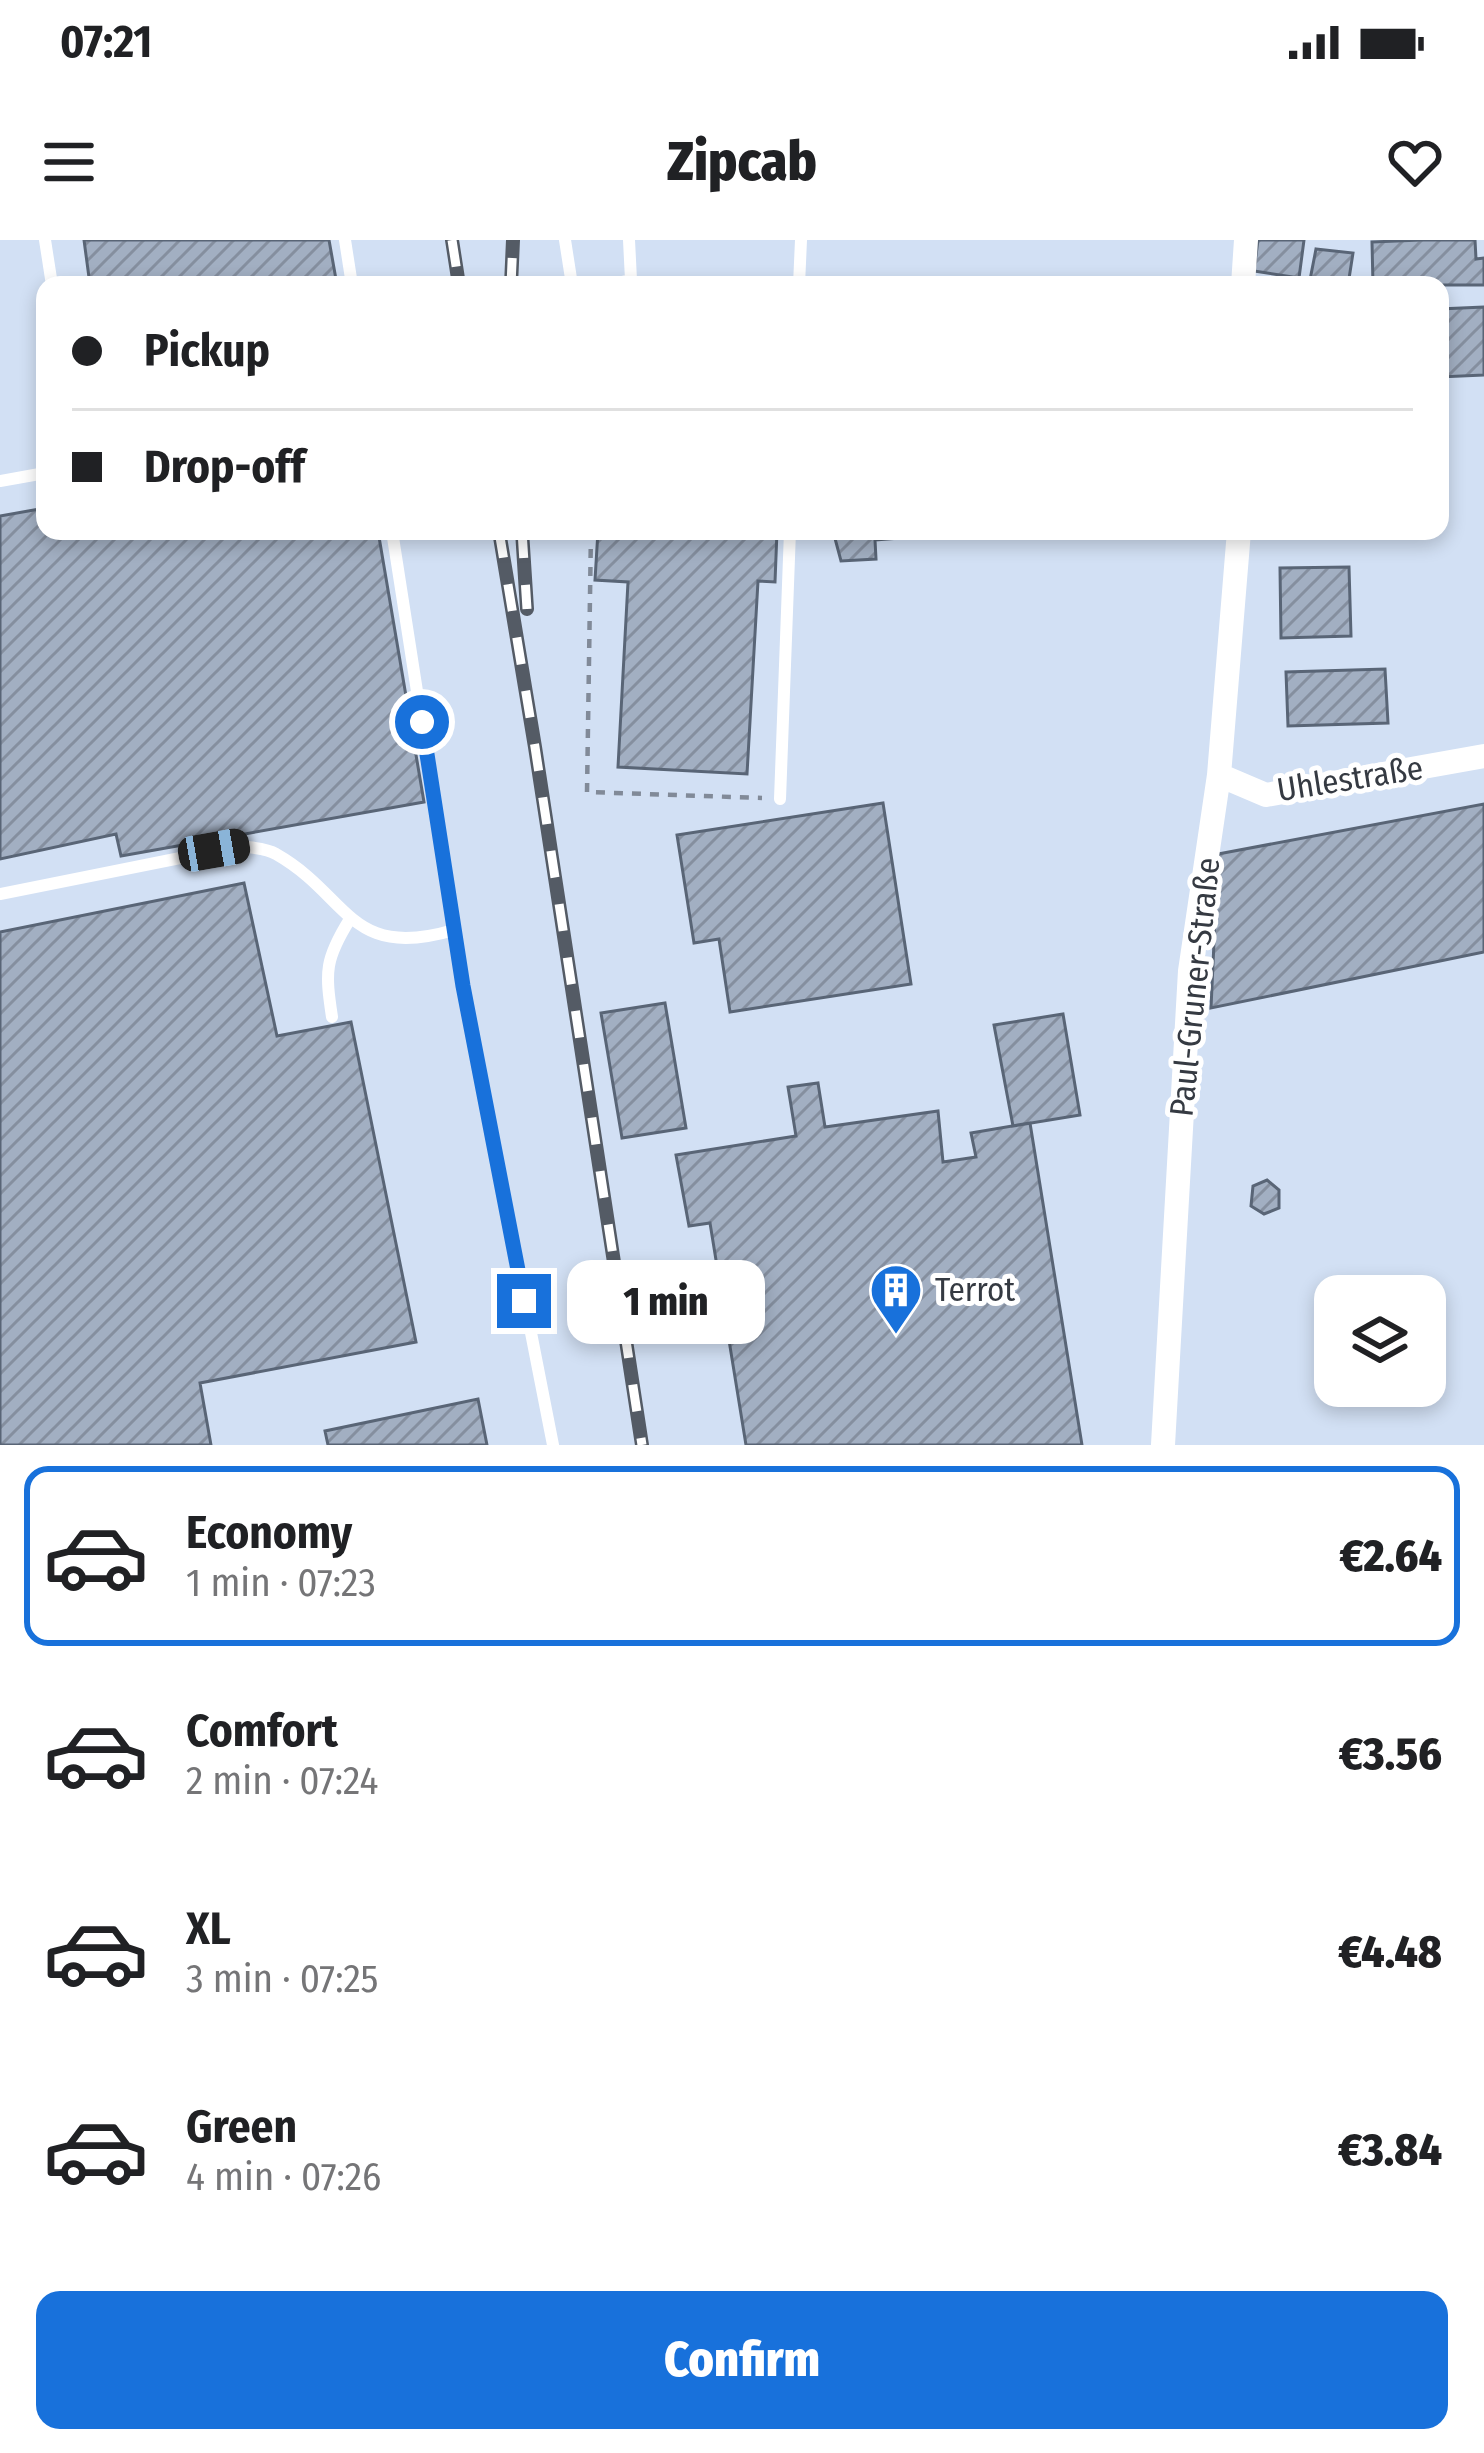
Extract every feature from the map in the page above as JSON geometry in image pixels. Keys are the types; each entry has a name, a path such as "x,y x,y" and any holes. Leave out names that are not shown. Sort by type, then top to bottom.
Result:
{"street":[{"path":"1244,276 1246,240"},
{"name":"Paul-Gruner-Straße","path":"1163,1445 1190,971 1219,775 1238,540"},
{"name":"Uhlestraße","path":"1219,775 1266,795 1484,756"}],"lane":[{"path":"45,240 51,276"},
{"path":"345,240 351,276"},
{"path":"565,240 571,276"},
{"path":"629,240 631,276"},
{"path":"799,276 801,240"},
{"path":"0,481 36,475"},
{"path":"393,540 467,1009 553,1445"},
{"path":"780,799 790,540"},
{"path":"0,894 240,846 272,851 302,872 350,919 386,938 427,938 454,930"},
{"path":"332,1017 326,978 331,950 350,919"}],"path":[{"path":"591,540 587,791 780,799"}],"building":[{"path":"84,240 329,240 335,276 89,276"},
{"path":"1258,240 1304,240 1299,276 1254,271"},
{"path":"1475,240 1476,259 1484,258 1484,285 1449,285 1449,276 1373,276 1372,242"},
{"path":"1316,249 1353,253 1349,276 1311,276"},
{"path":"1484,307 1484,375 1449,377 1449,309"},
{"path":"36,510 36,540 380,540 424,802 121,856 116,834 0,859 0,516"},
{"path":"597,540 777,540 775,582 758,581 747,774 618,767 628,582 595,580"},
{"path":"835,540 875,540 876,559 841,561"},
{"path":"1349,567 1351,636 1281,638 1280,568"},
{"path":"1385,669 1388,723 1288,726 1286,672"},
{"path":"883,803 911,984 730,1012 719,939 694,943 677,835"},
{"path":"1484,804 1484,952 1211,1008 1218,854"},
{"path":"244,883 277,1036 351,1022 416,1342 200,1383 211,1445 0,1445 0,932"},
{"path":"665,1003 686,1128 622,1138 601,1013"},
{"path":"1063,1014 1080,1115 1013,1126 994,1025"},
{"name":"Terrot","path":"818,1083 825,1127 938,1111 943,1162 976,1157 971,1133 1030,1123 1082,1445 746,1445 710,1223 689,1226 676,1155 796,1136 788,1087"},
{"path":"1267,1180 1279,1190 1279,1208 1264,1214 1251,1206 1253,1186"},
{"path":"478,1399 487,1445 328,1445 325,1431"}],"railway":[{"path":"452,240 458,276"},
{"path":"511,276 513,240"},
{"path":"500,540 642,1445"},
{"path":"523,540 527,609"}],"place":[{"name":"Terrot","path":"896,1336"}],"route":[{"path":"422,722 463,986 524,1301"}]}
